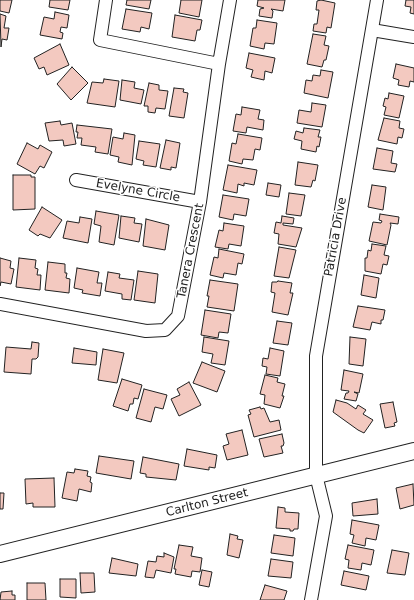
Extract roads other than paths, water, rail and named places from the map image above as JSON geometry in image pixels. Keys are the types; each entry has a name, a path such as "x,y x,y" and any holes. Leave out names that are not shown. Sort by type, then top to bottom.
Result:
{"main road":[{"name":"Carlton Street","path":"0,554 414,451"}],"street":[{"path":"106,0 100,40 219,64"},
{"name":"Tanera Crescent","path":"0,304 146,331 165,330 178,316 200,202 219,64 230,0"},
{"name":"Patricia Drive","path":"311,600 326,516 316,475 316,356 377,0"},
{"path":"372,30 414,37"},
{"name":"Evelyne Circle","path":"76,180 200,202"}]}
